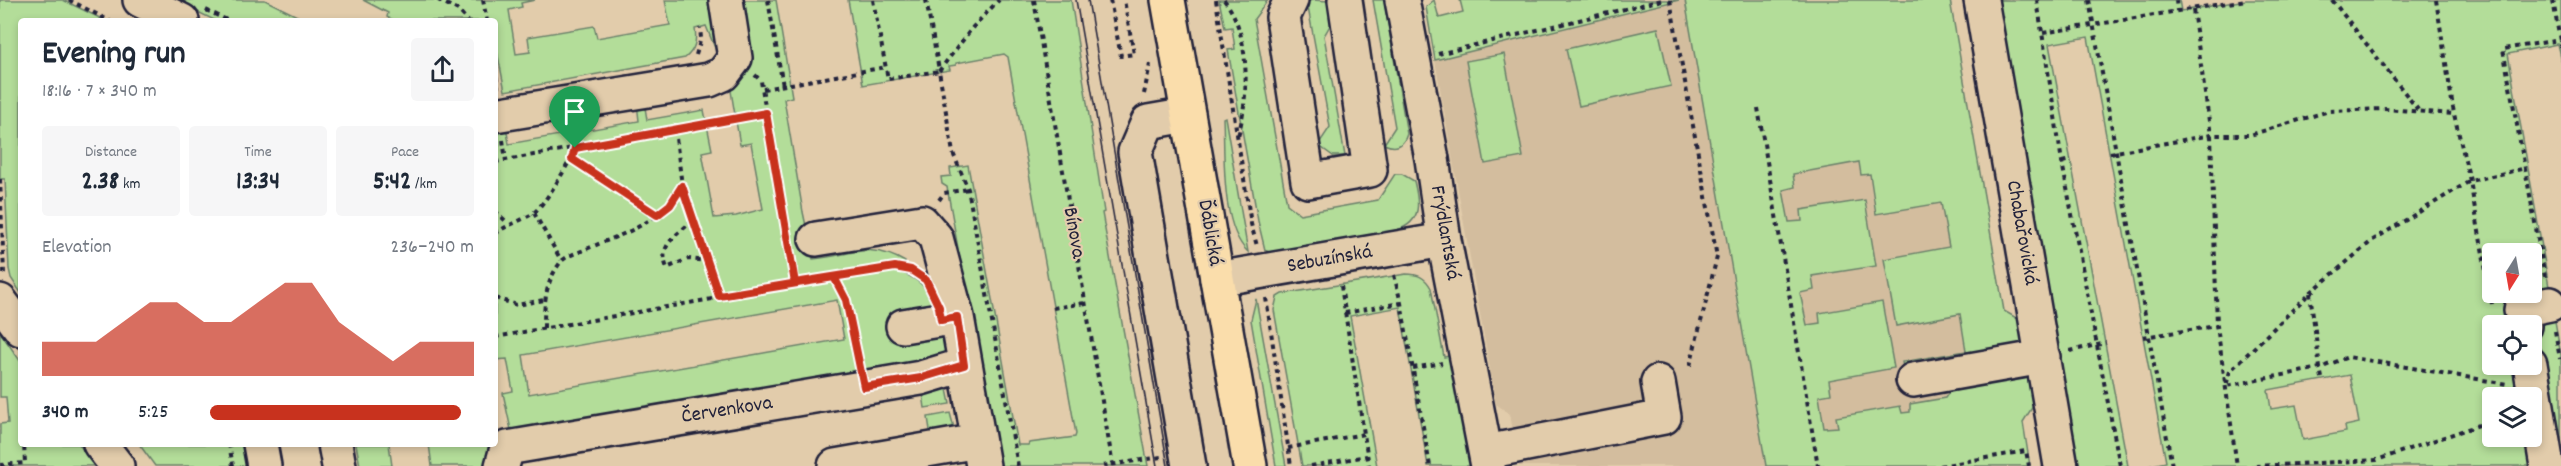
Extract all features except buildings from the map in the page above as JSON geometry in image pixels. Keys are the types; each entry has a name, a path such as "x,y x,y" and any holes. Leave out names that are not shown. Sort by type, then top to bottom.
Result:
{"main road":[{"name":"Ďáblická","path":"1168,0 1250,466"}],"street":[{"path":"140,0 176,18"},
{"path":"498,115 710,81 723,74 735,58 726,0"},
{"path":"1291,0 1283,17 1308,181 1370,170 1345,0"},
{"name":"Frýdlantská","path":"1402,0 1432,159 1443,240 1487,459"},
{"name":"Chabařovická","path":"1981,0 2061,466"},
{"path":"1188,115 1148,122 1135,152 1189,466"},
{"path":"798,242 922,222 936,238 957,317 981,453 835,466"},
{"name":"Sebuzínská","path":"1217,279 1266,290 1443,240"},
{"path":"5,292 18,322"},
{"path":"2515,315 2521,310 2550,304"},
{"path":"903,326 957,317"},
{"path":"1913,380 2043,357"},
{"name":"Červenkova","path":"502,466 507,448 921,378 964,365"},
{"path":"2518,375 2547,466"},
{"path":"1487,459 1664,417 1658,382"},
{"path":"102,447 117,466"},
{"path":"261,447 264,466"},
{"path":"336,447 339,466"}],"path":[{"path":"69,0 104,18"},
{"path":"438,0 458,10 465,18"},
{"path":"483,0 486,18"},
{"path":"768,0 783,86"},
{"path":"873,0 888,78 939,71 973,27 999,0"},
{"path":"926,0 953,153 968,189 1018,466"},
{"name":"Bínova","path":"1034,0 1113,466"},
{"path":"1110,0 1120,56 1134,54 1124,0"},
{"path":"1216,0 1237,139 1266,290 1292,466"},
{"path":"1224,0 1239,32 1245,66 1246,93 1237,139"},
{"path":"1431,56 1662,0"},
{"path":"1670,0 1717,257 1689,370"},
{"path":"2037,0 2062,162 2120,466"},
{"path":"2089,0 2172,466"},
{"path":"2176,0 2177,11"},
{"path":"2043,33 2246,0"},
{"path":"2332,0 2419,112"},
{"path":"2436,0 2454,114 2470,181 2508,315"},
{"path":"2553,0 2561,47"},
{"path":"2193,10 2211,135 2217,326 2237,466"},
{"path":"2560,40 2504,49 2561,366"},
{"path":"1148,122 1143,90 1152,56"},
{"path":"735,58 761,81 766,113 798,242 795,283"},
{"path":"763,89 886,67"},
{"path":"1758,108 1818,466"},
{"path":"2110,153 2211,135 2250,135 2329,111 2384,109 2454,114"},
{"path":"498,161 766,113"},
{"path":"675,130 682,186 719,296"},
{"path":"498,231 508,223 534,213 572,159 575,148"},
{"path":"572,159 657,215"},
{"path":"2062,162 2071,160"},
{"path":"2226,386 2230,371 2310,293 2373,240 2470,181 2526,168"},
{"path":"0,179 5,292"},
{"path":"544,328 546,288 561,260 648,223 670,205 682,186"},
{"path":"534,213 561,260"},
{"path":"498,214 508,223"},
{"path":"693,220 664,247 662,256 667,268 688,259 708,261"},
{"path":"498,336 895,267 911,270 919,275"},
{"path":"1393,271 1401,303 1430,466"},
{"path":"834,277 846,300 864,387"},
{"path":"1340,279 1369,466"},
{"path":"2310,293 2322,378"},
{"path":"498,299 517,305 544,300"},
{"path":"1053,308 1085,303"},
{"path":"1346,313 1401,303"},
{"path":"2143,337 2217,326"},
{"path":"2043,357 2106,343"},
{"path":"2226,386 2320,368 2348,357 2482,370"},
{"path":"1413,368 1448,362"},
{"path":"2256,466 2377,460 2482,424"},
{"path":"1288,447 1364,434"},
{"path":"0,465 25,463 24,447"},
{"path":"230,447 233,466"},
{"path":"1940,466 2026,451 2029,466"},
{"path":"1311,466 1367,456"},
{"path":"2377,460 2379,466"}],"shaded area":[{"path":"1679,0 1943,0 2019,423 1769,466 1519,466 1510,414 1496,404 1435,60"}],"green space":[{"path":"0,0 63,0 100,18 18,18 18,288 11,278 9,269 5,179 0,179"},
{"path":"174,0 265,0 301,18 210,18"},
{"path":"363,0 535,0 521,3 522,7 509,10 516,54 530,52 528,37 594,26 597,38 670,25 665,0 776,0 792,97 784,99 813,259 870,251 892,255 905,262 901,272 924,287 947,334 948,344 942,359 529,436 511,430 503,393 513,391 507,359 498,360 498,127 506,126 509,144 639,121 637,103 644,101 647,120 704,110 712,150 702,152 714,218 736,216 763,209 751,143 740,145 730,85 706,26 695,29 694,45 685,58 505,91 498,56 498,18 387,17 388,13","holes":["837,300 844,339 529,394 523,355"]},
{"path":"848,0 1071,0 1104,212 1102,213 1148,466 997,466 947,187 942,184 941,177 951,176 950,168 968,165 1018,445 1075,437 1076,434 1008,57 1004,54 956,63 956,65 949,66 950,70 863,85"},
{"path":"1219,0 1268,0 1254,19 1287,204 1300,214 1378,200 1395,174 1402,174 1414,181 1416,189 1417,210 1411,222 1397,230 1271,253 1265,250 1228,50 1235,49 1232,27 1225,28"},
{"path":"1373,0 1384,0 1407,134 1398,146 1384,144 1395,127"},
{"path":"1434,0 1439,18 1463,12 1460,0 1679,0 1435,60 1426,7"},
{"path":"1685,0 1950,0 2004,311 2027,324 2027,335 2022,344 1904,373 1902,362 1966,351 1960,314 1896,326 1884,259 1949,247 1941,203 1876,214 1870,174 1861,175 1859,162 1793,174 1795,187 1783,190 1789,222 1802,221 1801,210 1865,200 1876,266 1812,276 1814,290 1800,293 1807,325 1820,323 1819,313 1882,302 1894,368 1829,380 1831,394 1819,396 1824,428 1838,427 1836,417 1900,406 1902,413 1910,412 1910,404 1945,398 1957,381 2022,373 2030,379 2040,395 2023,422 2030,466 1766,466"},
{"path":"1995,0 2179,0 2181,11 2246,0 2561,0 2561,61 2557,44 2508,54 2541,243 2482,243 2482,303 2542,303 2542,247 2561,355 2561,466 2148,466 2166,462 2088,37 2049,44 2128,466 2078,466","holes":["2350,375 2359,423 2345,426 2346,432 2303,440 2296,405 2271,409 2268,390"]},
{"path":"1329,1 1339,10 1324,36 1345,156 1333,156 1318,145 1330,127 1307,2"},
{"path":"1658,28 1671,86 1579,106 1566,49"},
{"path":"1504,54 1523,157 1485,164 1466,61"},
{"path":"1225,117 1248,252 1239,240 1228,208 1224,169 1223,118"},
{"path":"1406,274 1421,277 1431,288 1444,357 1454,355 1474,466 1428,466 1400,307 1350,316 1377,466 1302,466 1274,310 1277,297 1282,294"},
{"path":"1256,299 1286,466 1276,466 1251,320"},
{"path":"0,332 18,358 18,447 81,447 95,466 0,466 0,424 8,423 6,397 0,397"},
{"path":"940,386 947,389 950,404 925,408 922,387"},
{"path":"950,413 954,428 948,433 931,437 928,417"},
{"path":"141,447 252,447 255,466 155,466"},
{"path":"357,447 389,447 392,466 360,466"},
{"path":"429,447 496,447 491,466 432,466"}],"tram line":[{"path":"1076,0 1157,466"},
{"path":"1088,0 1168,466"}],"route":[{"path":"766,113 795,283 895,267 911,270 926,280 939,307 941,320 957,317 964,365 921,378 864,387 846,300 834,277 719,296 682,186 670,205 657,215 572,159 575,148 766,113"}]}
